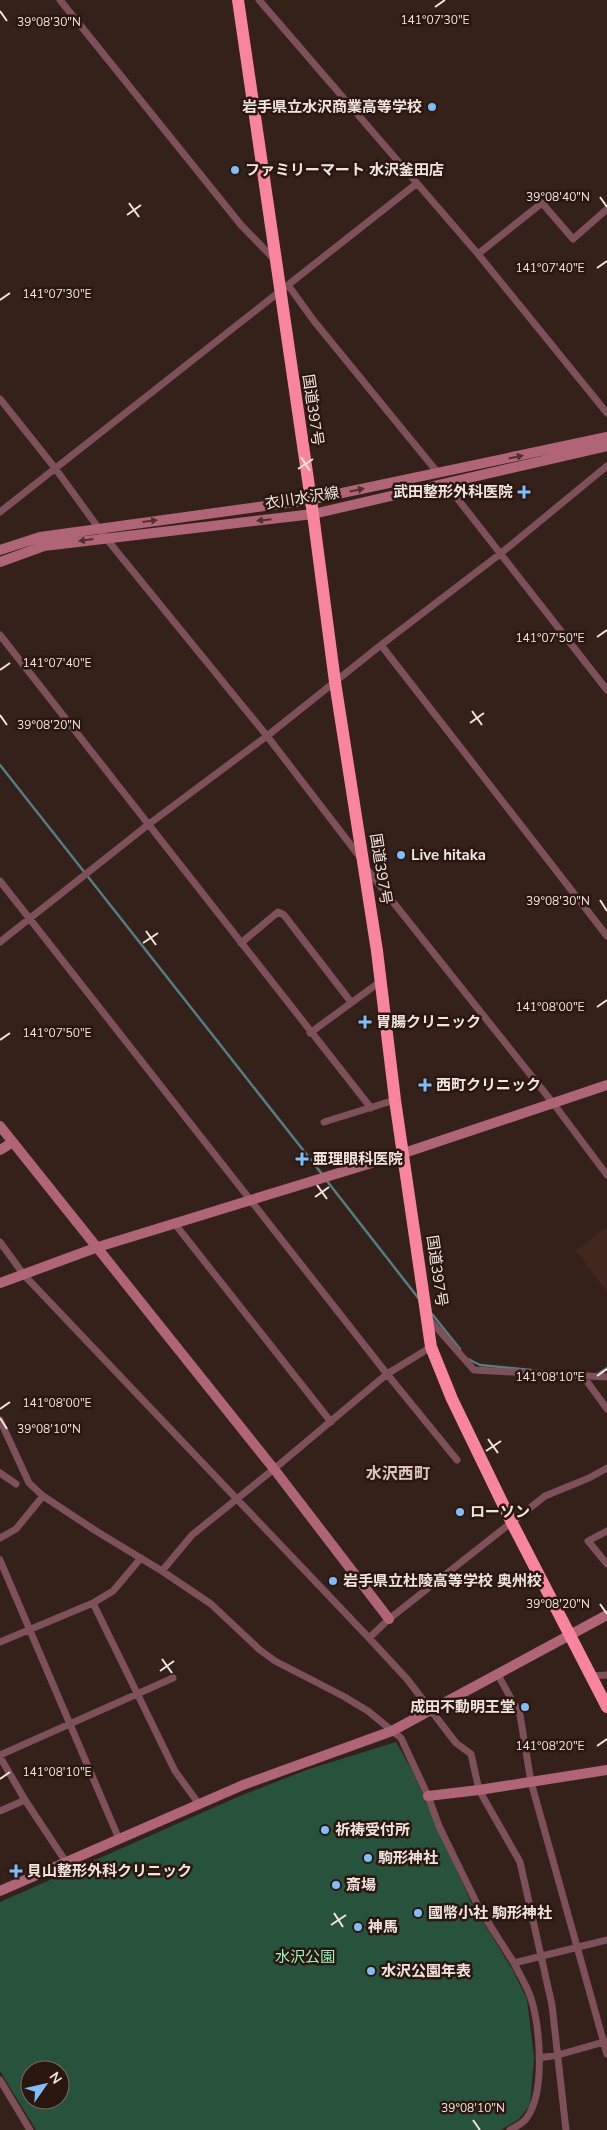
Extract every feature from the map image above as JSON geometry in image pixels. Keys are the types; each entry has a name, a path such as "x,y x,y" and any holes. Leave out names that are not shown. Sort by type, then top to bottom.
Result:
{"highway":[{"name":"国道397号","path":"238,0 275,260 284,289 309,500 313,514 335,682 381,981 395,1100 431,1347 452,1399 512,1523 607,1707"}],"street":[{"path":"60,0 241,225 275,260"},
{"path":"259,0 478,254 607,413"},
{"path":"0,512 416,184"},
{"path":"478,254 542,202 573,239 607,209"},
{"path":"284,289 314,320 438,474"},
{"path":"0,399 55,468 105,538 267,736 363,863 553,1103 607,1175"},
{"name":"衣川水沢線","path":"0,550 40,536 309,500 607,437"},
{"name":"衣川水沢線","path":"0,562 44,546 313,514 607,446"},
{"path":"0,942 500,554 607,466"},
{"path":"446,484 607,690"},
{"path":"0,635 371,1108"},
{"path":"381,645 607,936"},
{"path":"0,881 456,1460"},
{"path":"241,943 278,912 284,915 351,1002"},
{"path":"310,1032 381,981"},
{"path":"0,1282 98,1247 404,1153 607,1086"},
{"path":"324,1122 395,1100"},
{"path":"0,1126 274,1469 389,1619"},
{"path":"0,1150 13,1142"},
{"path":"175,1224 331,1422"},
{"path":"0,1242 24,1275 369,1638 431,1710 456,1743 471,1754 479,1790 520,1862 552,2005 566,2130"},
{"path":"427,1317 474,1370 607,1378"},
{"path":"162,1571 192,1535 238,1499 387,1374 431,1347"},
{"path":"583,1376 607,1409"},
{"path":"0,1420 29,1483 43,1496 211,1604 260,1650 275,1660 344,1696 368,1711 401,1738 428,1796 439,1826 479,1908 514,1963 530,1997 539,2058 537,2084 533,2104 526,2118 512,2130"},
{"path":"369,1638 389,1619 545,1496 589,1478 607,1468"},
{"path":"0,1473 16,1484"},
{"path":"0,1538 16,1529 43,1496"},
{"path":"607,1531 588,1541 607,1564"},
{"path":"0,1642 93,1603 113,1591 141,1558"},
{"path":"0,1560 118,1840"},
{"path":"93,1603 175,1771 199,1804"},
{"path":"0,1891 252,1781 392,1731 607,1615"},
{"path":"497,1673 520,1715 531,1782 576,1947 606,2041 607,2054"},
{"path":"591,1676 607,1675"},
{"path":"66,1862 25,1800 0,1756 173,1678"},
{"path":"428,1796 607,1770"},
{"path":"0,1811 25,1800"},
{"path":"514,1963 607,1940"},
{"path":"539,2058 558,2055 606,2041"},
{"path":"0,2080 30,2130"}],"shaded area":[{"path":"607,1227 607,1292 576,1251"}],"green space":[{"name":"水沢公園","path":"396,1742 412,1770 471,1902 512,1969 527,1999 534,2058 530,2105 519,2119 501,2130 36,2130 24,2110 70,2110 70,2060 20,2060 20,2104 0,2071 0,1902 240,1796 309,1769"}],"waterway":[{"path":"0,765 322,1174"},
{"path":"327,1181 419,1299"},
{"path":"432,1314 460,1349"},
{"path":"468,1359 480,1365 531,1370"},
{"path":"598,1374 607,1368"}],"place":[{"name":"岩手県立水沢商業高等学校","path":"432,107"},
{"name":"ファミリーマート 水沢釜田店","path":"235,170"},
{"name":"武田整形外科医院","path":"524,492"},
{"name":"Live hitaka","path":"401,855"},
{"name":"胃腸クリニック","path":"365,1022"},
{"name":"西町クリニック","path":"425,1085"},
{"name":"亜理眼科医院","path":"302,1159"},
{"name":"ローソン","path":"460,1512"},
{"name":"岩手県立杜陵高等学校 奥州校","path":"333,1581"},
{"name":"成田不動明王堂","path":"525,1707"},
{"name":"祈祷受付所","path":"325,1830"},
{"name":"駒形神社","path":"368,1858"},
{"name":"貝山整形外科クリニック","path":"16,1871"},
{"name":"斎場","path":"336,1885"},
{"name":"國幣小社 駒形神社","path":"418,1913"},
{"name":"神馬","path":"358,1927"},
{"name":"水沢公園年表","path":"371,1971"}],"district":[{"name":"水沢西町","path":"398,1473"}]}
